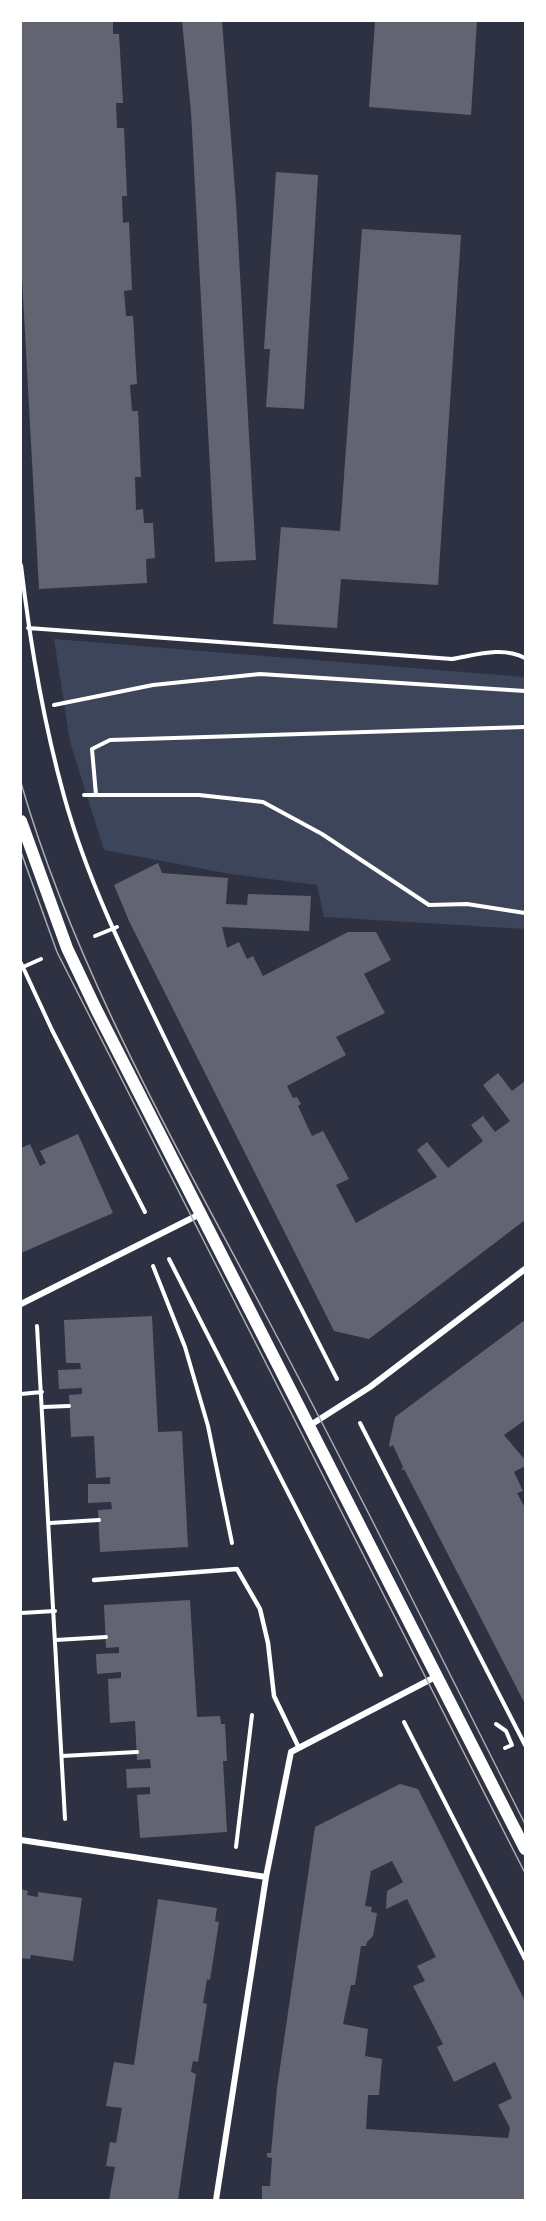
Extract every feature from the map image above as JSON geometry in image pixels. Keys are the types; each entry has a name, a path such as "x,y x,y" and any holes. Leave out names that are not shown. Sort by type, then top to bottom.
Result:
{"main road":[{"path":"21,821 68,948 308,1426 525,1849"}],"street":[{"path":"23,1303 201,1214"},
{"path":"308,1426 348,1401 525,1269"},
{"path":"216,2200 266,1877 291,1752 437,1675"},
{"path":"21,1840 266,1877"}],"lane":[{"path":"94,1580 237,1569 260,1609 268,1643 274,1696 299,1748"}],"path":[{"path":"21,565 28,628 41,703 64,798 112,929 348,1401 525,1745"},
{"path":"28,628 452,659 491,652 515,653 525,658"},
{"path":"54,705 153,685 260,674 525,691"},
{"path":"96,795 92,749 110,740 525,727"},
{"path":"84,795 199,795 262,802 322,834 429,905 467,904 525,913"},
{"path":"21,963 157,1236 525,1959"},
{"path":"23,1303 37,1324 57,1640 67,1847"},
{"path":"21,1394 42,1392"},
{"path":"43,1407 69,1406"},
{"path":"50,1524 99,1520"},
{"path":"21,1613 55,1611"},
{"path":"57,1640 106,1637"},
{"path":"62,1756 137,1752"}],"shaded area":[{"path":"54,639 525,677 525,929 324,917 317,885 230,874 104,850 70,742"}],"building":[{"path":"21,21 113,21 113,34 119,34 123,103 116,103 117,128 124,128 127,196 122,196 123,223 129,222 132,290 124,291 126,316 133,316 137,384 130,385 132,411 138,411 141,477 135,477 136,510 143,509 144,523 153,523 155,558 146,559 147,583 39,589 21,260"},
{"path":"182,21 222,21 236,203 256,560 215,562 191,112"},
{"path":"375,21 477,21 471,115 369,107"},
{"path":"276,172 318,175 304,409 266,407 270,349 264,349"},
{"path":"362,229 461,235 438,585 341,579 337,628 273,624 281,527 340,531"},
{"path":"158,863 162,873 228,878 226,904 247,905 248,894 311,896 309,931 222,927 227,948 239,942 247,959 253,956 263,976 348,932 376,932 391,960 364,974 385,1013 336,1037 346,1055 287,1086 293,1098 297,1097 301,1104 298,1106 312,1136 323,1131 349,1179 336,1185 356,1223 437,1177 417,1150 427,1142 448,1168 483,1141 471,1125 483,1116 495,1132 510,1121 483,1085 498,1073 512,1091 525,1081 525,1220 369,1339 334,1331 129,921 114,885"},
{"path":"78,1134 113,1213 21,1253 21,1148 30,1144 40,1166 46,1163 40,1151"},
{"path":"152,1316 158,1432 182,1431 188,1547 100,1552 98,1510 112,1509 111,1502 88,1503 88,1484 110,1484 110,1477 96,1478 94,1436 71,1437 69,1395 82,1394 82,1388 59,1389 58,1370 81,1369 80,1363 66,1363 64,1320"},
{"path":"525,1320 525,1420 504,1435 525,1460 525,1466 514,1472 523,1491 517,1493 525,1508 525,1704 404,1469 401,1471 403,1467 393,1445 390,1447 389,1445 395,1417"},
{"path":"190,1600 197,1717 220,1716 221,1724 225,1724 227,1761 223,1761 227,1832 140,1838 137,1795 150,1794 150,1787 127,1788 126,1769 151,1768 150,1759 137,1760 135,1721 110,1723 108,1679 121,1678 121,1672 97,1674 96,1654 119,1653 119,1647 106,1648 104,1605"},
{"path":"400,1784 418,1789 525,2001 525,2200 262,2200 262,2186 270,2186 272,2158 267,2157 267,2153 271,2153 277,2088 315,1827","holes":["392,1861 403,1882 387,1891 386,1909 407,1899 436,1957 417,1966 425,1981 413,1986 443,2044 437,2047 454,2082 495,2062 512,2098 498,2105 510,2128 508,2138 366,2129 368,2095 379,2095 382,2059 365,2056 368,2029 343,2024 351,1985 355,1985 361,1946 366,1946 373,1936 377,1913 371,1912 372,1907 365,1906 371,1871"]},
{"path":"21,1889 28,1891 27,1895 38,1897 38,1892 82,1898 73,1961 31,1955 30,1959 21,1958"},
{"path":"158,1899 217,1908 215,1921 219,1922 210,1980 207,1979 203,2003 207,2004 198,2062 193,2061 191,2072 196,2074 178,2200 109,2200 115,2167 106,2166 110,2142 116,2143 122,2108 106,2106 114,2062 134,2065"}],"tram line":[{"path":"21,783 43,852 69,920 128,1052 330,1438 525,1824"},
{"path":"21,852 57,952 525,1873"}]}
